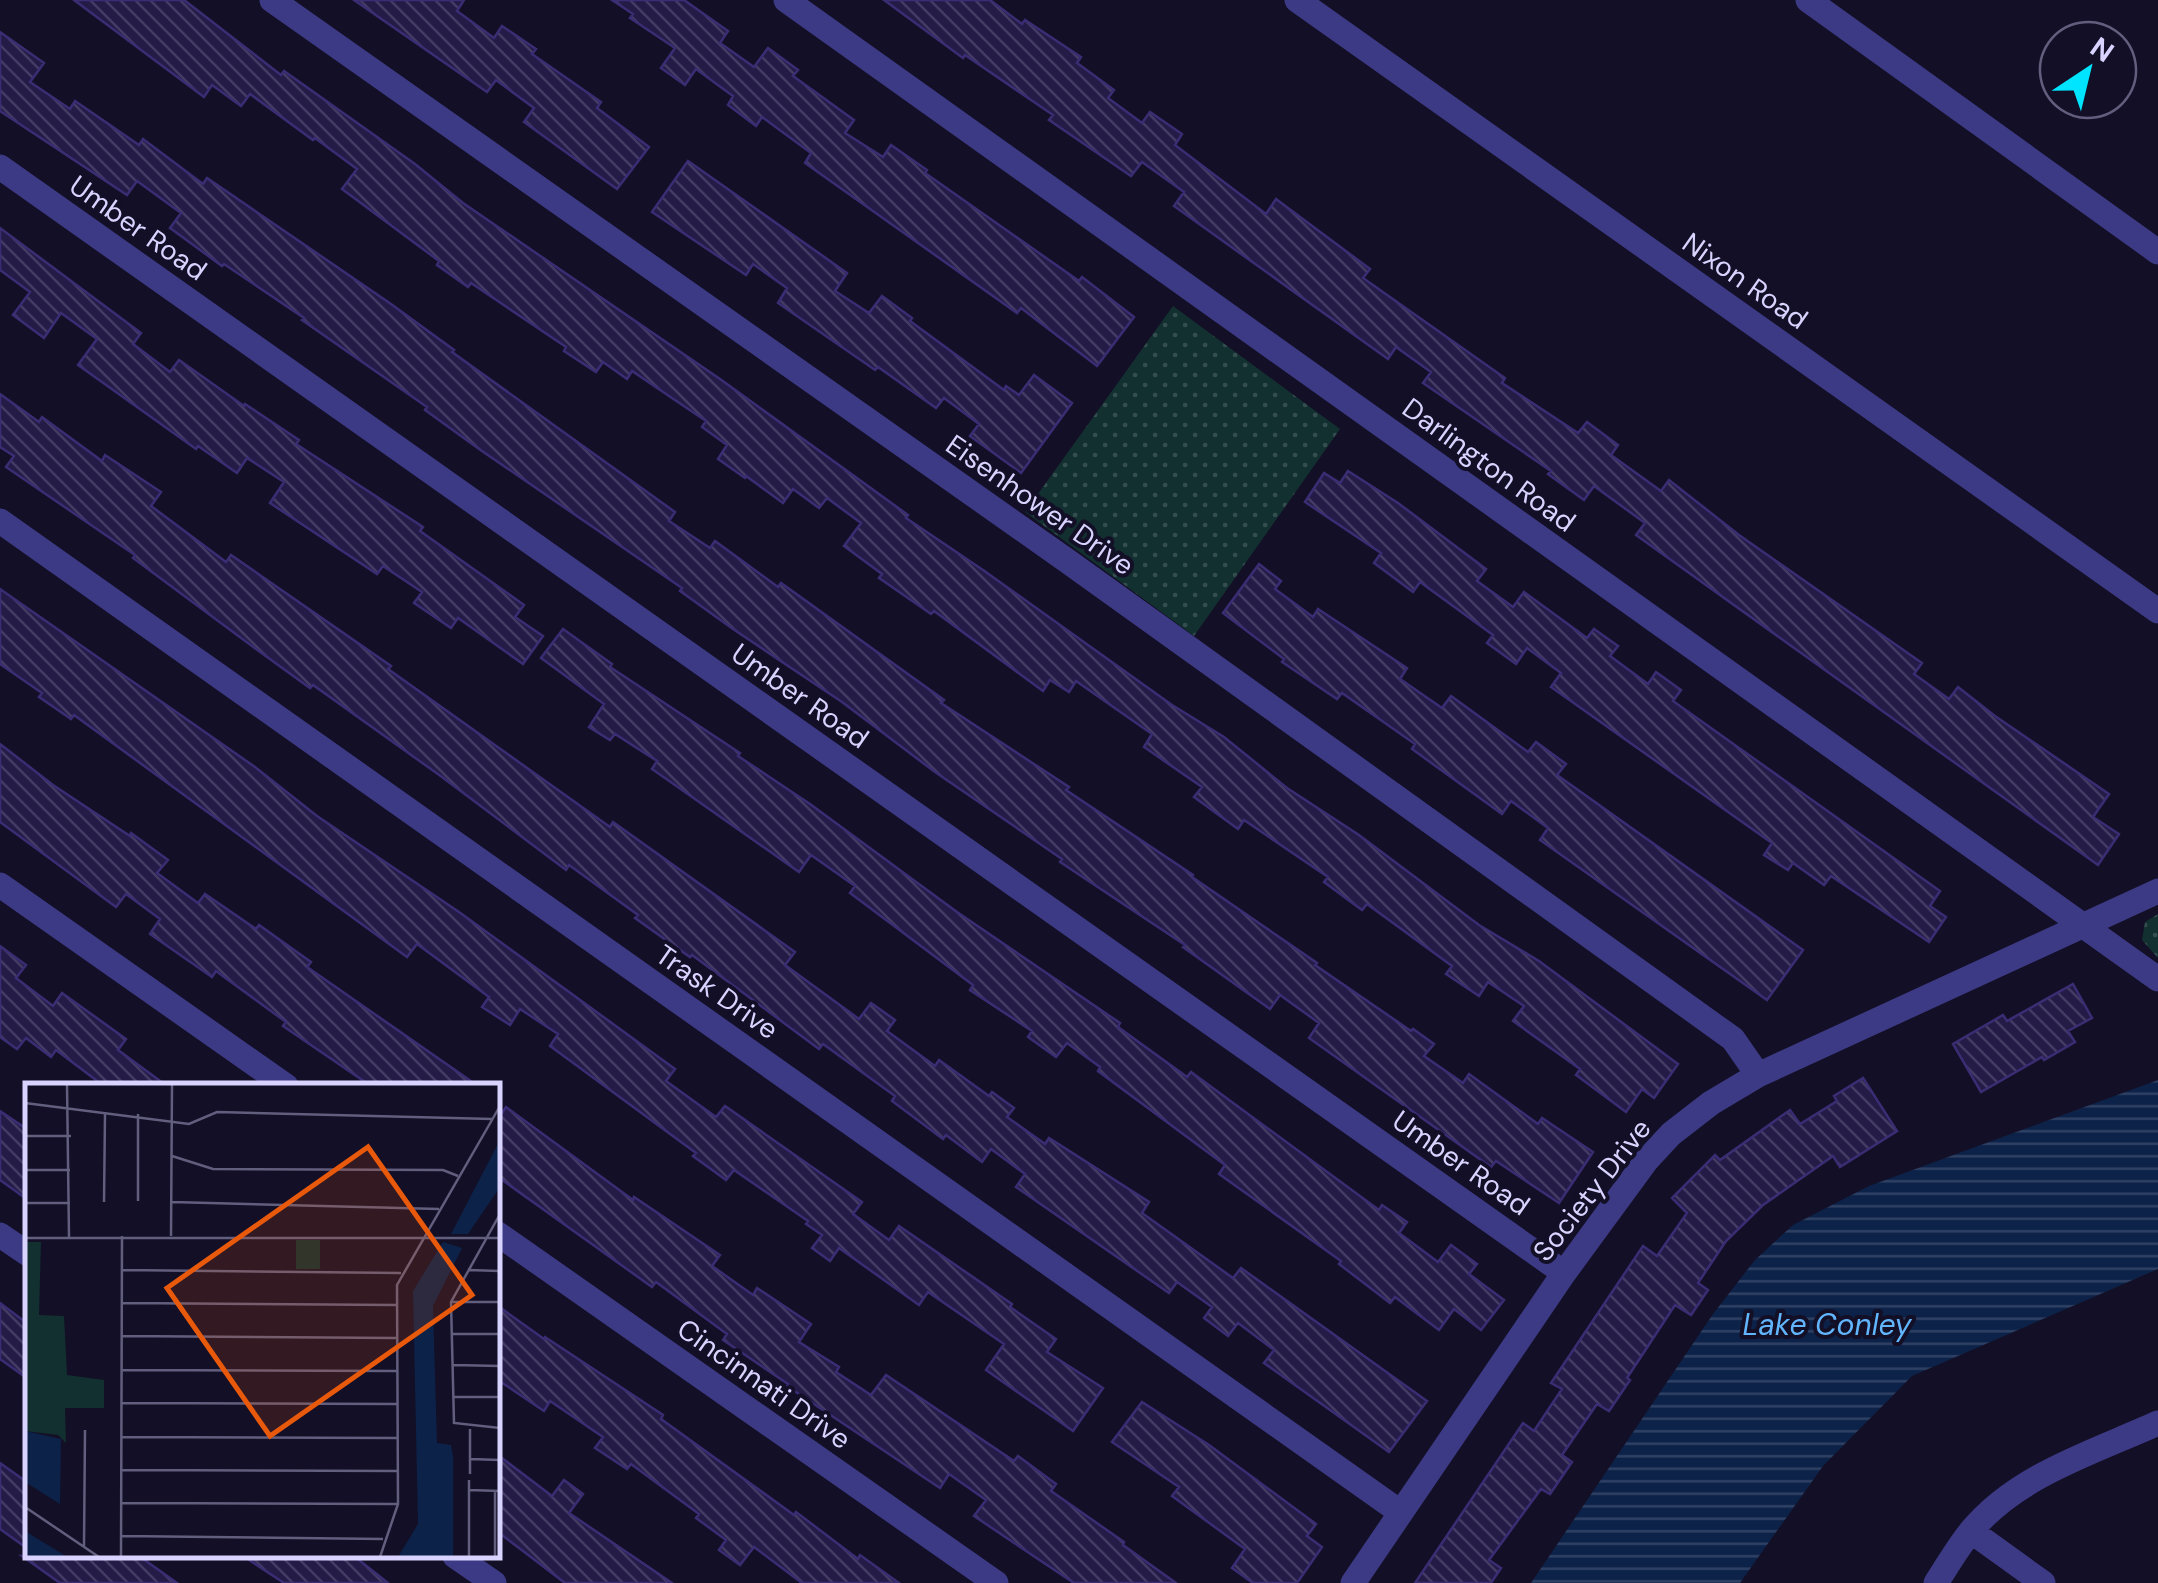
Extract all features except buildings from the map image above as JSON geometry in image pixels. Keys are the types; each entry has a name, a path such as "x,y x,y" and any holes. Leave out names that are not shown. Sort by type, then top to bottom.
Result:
{"street":[{"name":"Eisenhower Drive","path":"272,0 1066,560 1733,1039 1758,1075"},
{"name":"Darlington Road","path":"786,0 2158,978"},
{"name":"Nixon Road","path":"1297,0 2158,610"},
{"path":"1821,4 2158,252"},
{"name":"Umber Road","path":"0,167 1564,1274"},
{"name":"Trask Drive","path":"0,521 1400,1512"},
{"path":"0,885 282,1083"},
{"name":"Society Drive","path":"1353,1583 1564,1274 1646,1160 1671,1134 1711,1103 1758,1075 2158,891"},
{"path":"0,1235 25,1252"},
{"name":"Cincinnati Drive","path":"500,1235 996,1583"},
{"path":"1936,1583 1971,1532 1995,1506 2026,1483 2158,1423"},
{"path":"1971,1532 2043,1583"},
{"path":"458,1558 494,1583"}],"green space":[{"path":"1173,306 1340,429 1194,636 1025,512"},
{"path":"2158,914 2158,958 2142,940 2145,922"}],"water":[{"name":"Lake Conley","path":"2158,1080 2158,1269 1912,1376 1823,1466 1740,1583 1531,1583 1713,1314 1755,1260 1793,1225 1869,1186"}]}
